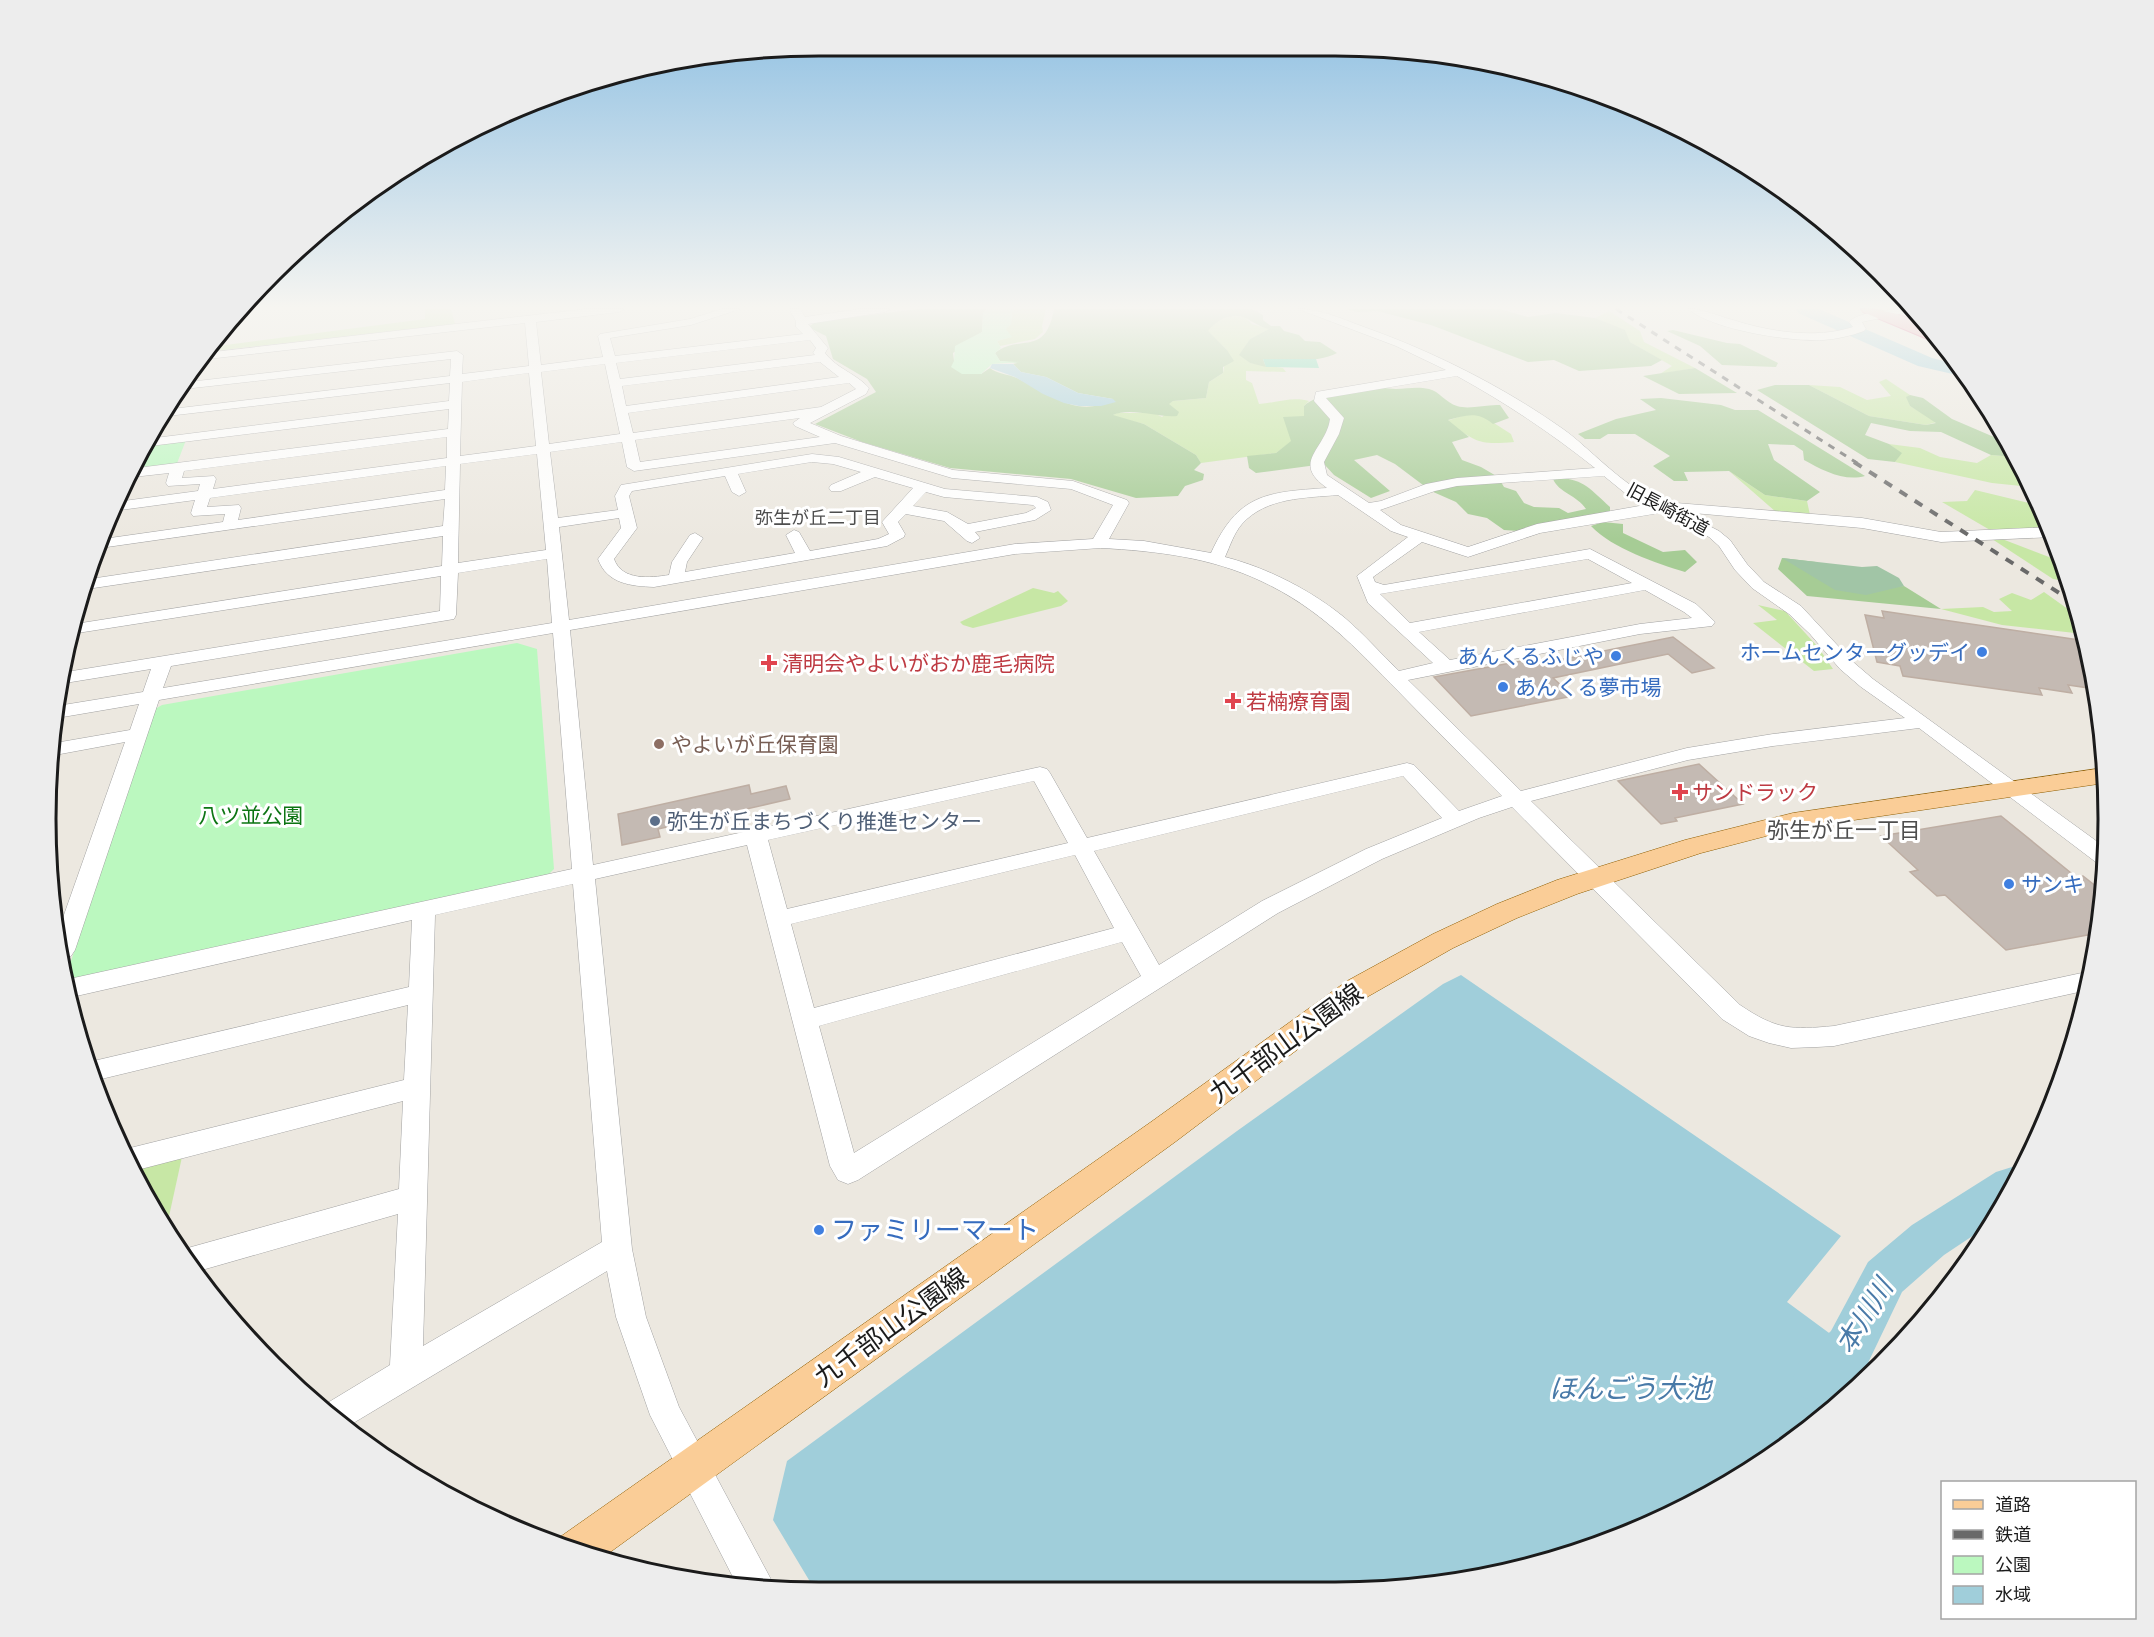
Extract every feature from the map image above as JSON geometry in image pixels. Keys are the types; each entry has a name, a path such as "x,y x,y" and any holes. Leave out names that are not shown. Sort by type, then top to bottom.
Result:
{"main road":[{"name":"九千部山公園線","path":"585,1545 1163,1132 1357,989 1443,941 1507,911 1596,878 1694,846 1793,820 2097,776"}],"street":[{"path":"191,437 198,422 233,418 242,391 274,388 275,385"},
{"path":"173,413 395,385"},
{"path":"69,677 448,615 455,385"},
{"path":"536,385 554,553 617,1249 631,1317 662,1404 752,1578"},
{"path":"616,385 634,467 836,438"},
{"path":"622,410 805,385"},
{"path":"860,385 863,388 862,391 800,423 836,438 952,474 1073,485 1122,503 1099,542"},
{"path":"1378,385 1320,395 1320,401 1337,418 1337,428 1316,459 1320,477 1396,528 1468,552 1537,529 1676,507 1862,523 1941,537 2042,532"},
{"name":"旧長崎街道","path":"1483,385 1560,433 1606,472 1659,508 1692,522 1725,543 1741,567 1758,585 1795,610 1846,665 1867,683 2097,852"},
{"path":"156,442 454,404"},
{"path":"123,506 821,411"},
{"path":"139,473 453,432"},
{"path":"923,489 918,491 891,522 897,534 892,541 654,582 633,580 614,574 607,565 607,555 629,528 622,496 626,488 820,458 874,472 923,489 953,494 1037,501 1043,505 1044,510 1030,517 965,529"},
{"path":"178,468 173,483 209,479 198,513 234,508 229,526"},
{"path":"730,471 739,492"},
{"path":"836,488 874,472"},
{"path":"1366,508 1384,505 1431,487 1457,482 1606,472"},
{"path":"1217,558 1235,522 1247,510 1271,500 1340,491"},
{"path":"108,543 451,494"},
{"path":"903,509 936,513 952,519 965,529 982,554"},
{"path":"551,524 626,513"},
{"path":"93,583 450,530"},
{"path":"794,535 805,557"},
{"path":"1420,536 1365,576 1374,599 1446,666"},
{"path":"677,578 678,562 692,547 695,538"},
{"path":"63,711 1040,545 1099,542 1172,548 1217,558 1253,571 1305,596 1339,622 1731,1012 1758,1031 1793,1040 1834,1036 2081,982"},
{"path":"79,628 554,553"},
{"path":"1367,585 1383,590 1590,555 1690,608 1706,622 1641,629 1395,677"},
{"path":"1406,628 1648,585"},
{"path":"66,942 163,662"},
{"path":"756,837 844,1166 848,1172 1270,907 1374,855 1456,820 1517,798 1687,754 1773,740 1923,722"},
{"path":"59,748 139,734"},
{"path":"778,920 1407,769 1456,820"},
{"path":"74,987 1040,774 1155,978"},
{"path":"406,1374 424,910"},
{"path":"805,1020 1129,932"},
{"path":"98,1070 421,993"},
{"path":"135,1158 417,1087"},
{"path":"196,1258 412,1198"},
{"path":"340,1413 617,1249"}],"green space":[{"path":"871,385 1031,385 1064,402 1088,407 1113,399 1078,393 1063,385 1208,385 1206,398 1173,401 1169,404 1179,412 1177,416 1136,412 1113,415 1144,424 1196,455 1201,463 1194,470 1204,474 1203,480 1185,486 1178,496 1136,498 1071,479 950,468 862,442 815,424 876,392"},
{"path":"1208,385 1253,385 1259,404 1291,399 1309,401 1304,406 1304,417 1292,441 1276,453 1201,463 1196,455 1144,424 1111,416 1117,413 1154,413 1162,417 1172,408 1168,404 1173,401 1206,398"},
{"path":"1662,385 1724,385 1737,393 1679,394"},
{"path":"1774,385 1810,385 1869,416 1926,425 1936,423 1910,406 1906,397 1910,395 1923,398 1952,419 1997,438 2007,456 1991,455 1941,432 1910,431 1871,423 1865,435 1889,444 1902,453 1895,462 1868,459 1757,390"},
{"path":"1810,385 1840,387 1867,400 1891,396 1882,385 1896,385 1910,395 1907,397 1910,406 1937,422 1926,425 1869,416"},
{"path":"1381,387 1429,389 1462,407 1500,405 1509,418 1493,424 1477,416 1448,420 1469,437 1452,442 1462,460 1498,477 1504,487 1516,491 1524,503 1534,507 1559,508 1568,513 1586,509 1578,500 1559,488 1553,479 1563,479 1578,482 1591,489 1610,507 1610,514 1587,515 1519,531 1504,530 1487,518 1468,514 1456,502 1431,491 1395,464 1377,455 1354,460 1390,491 1371,498 1334,475 1324,464 1256,473 1249,468 1247,456 1276,453 1291,441 1283,417 1304,416 1304,406 1319,398 1340,392"},
{"path":"1661,398 1721,405 1735,410 1758,410 1865,476 1849,477 1833,474 1804,460 1803,451 1794,445 1768,444 1774,460 1820,492 1807,501 1765,495 1729,471 1684,472 1688,481 1674,481 1653,466 1670,456 1635,434 1608,434 1600,439 1585,439 1578,434 1616,419 1656,410 1640,399"},
{"path":"1467,414 1483,416 1511,434 1514,442 1492,443 1471,438 1447,421"},
{"path":"186,440 176,466 140,470 154,444"},
{"path":"1889,444 1920,448 1940,457 1977,463 1991,455 2007,456 2022,486 1992,483 1895,462 1901,453"},
{"path":"1729,471 1765,495 1807,501 1810,515 1776,512"},
{"path":"1975,490 2030,503 2040,528 1990,530 1942,502 1967,501"},
{"path":"1603,522 1623,524 1623,533 1663,552 1685,550 1697,562 1685,572 1635,554 1611,542 1591,526"},
{"path":"1992,539 2002,539 2052,558 2060,580 2053,579"},
{"path":"1782,558 1816,562 1867,588 1904,586 1941,609 1807,596 1778,569"},
{"path":"1782,558 1862,567 1877,566 1899,578 1904,586 1866,595 1835,590"},
{"path":"1033,588 1054,593 1058,591 1068,601 1061,606 973,628 960,622"},
{"path":"2044,592 2070,610 2076,633 2002,625 1941,609 1983,607 1994,612 2012,611 1999,599 2012,593 2031,600"},
{"path":"1758,605 1785,611 1818,647 1833,669 1814,671 1753,623 1777,620"},
{"name":"八ツ並公園","path":"517,643 537,649 554,869 547,876 73,980 70,965 155,709 162,705"},
{"path":"182,1157 169,1217 158,1200 140,1168"}],"water":[{"path":"1029,385 1063,385 1078,393 1113,399 1116,402 1101,406 1079,406 1064,403"},
{"name":"ほんごう大池","path":"1461,975 1841,1236 1787,1302 1870,1363 1800,1424 1759,1453 1673,1503 1581,1541 1533,1556 1484,1567 1435,1575 1336,1582 810,1582 773,1520 787,1461 1237,1131 1443,984"}],"building":[{"name":"ホームセンターグッデイ","path":"1882,611 2077,640 2087,688 2068,685 2072,693 2039,688 2042,695 1903,676 1900,666 1877,662 1865,615 1884,618"},
{"name":"あんくる夢市場","path":"1673,637 1714,668 1692,673 1668,654 1553,678 1573,696 1471,716 1434,677 1533,659 1539,664"},
{"name":"サンドラック","path":"1699,764 1743,804 1675,818 1677,821 1661,824 1618,781"},
{"name":"弥生が丘まちづくり推進センター","path":"749,785 751,794 786,786 790,799 658,829 660,837 622,845 618,814"},
{"name":"サンキ","path":"2001,816 2076,877 2083,876 2095,886 2089,935 2006,950 1945,895 1937,896 1910,872 1918,870 1881,836"}],"waterway":[{"name":"本川川","path":"1818,1378 1849,1348 1885,1277 1928,1240 1999,1194"}],"railway":[{"path":"1736,385 1857,463"},
{"path":"1854,462 2065,597"}],"place":[{"name":"ホームセンターグッデイ","path":"1982,652"},
{"name":"あんくるふじや","path":"1616,656"},
{"name":"清明会やよいがおか鹿毛病院","path":"769,663"},
{"name":"あんくる夢市場","path":"1503,687"},
{"name":"若楠療育園","path":"1233,701"},
{"name":"やよいが丘保育園","path":"659,744"},
{"name":"サンドラック","path":"1680,792"},
{"name":"弥生が丘まちづくり推進センター","path":"655,821"},
{"name":"サンキ","path":"2009,884"},
{"name":"ファミリーマート","path":"819,1230"}],"district":[{"name":"弥生が丘二丁目","path":"818,517"},
{"name":"弥生が丘一丁目","path":"1844,830"}]}
